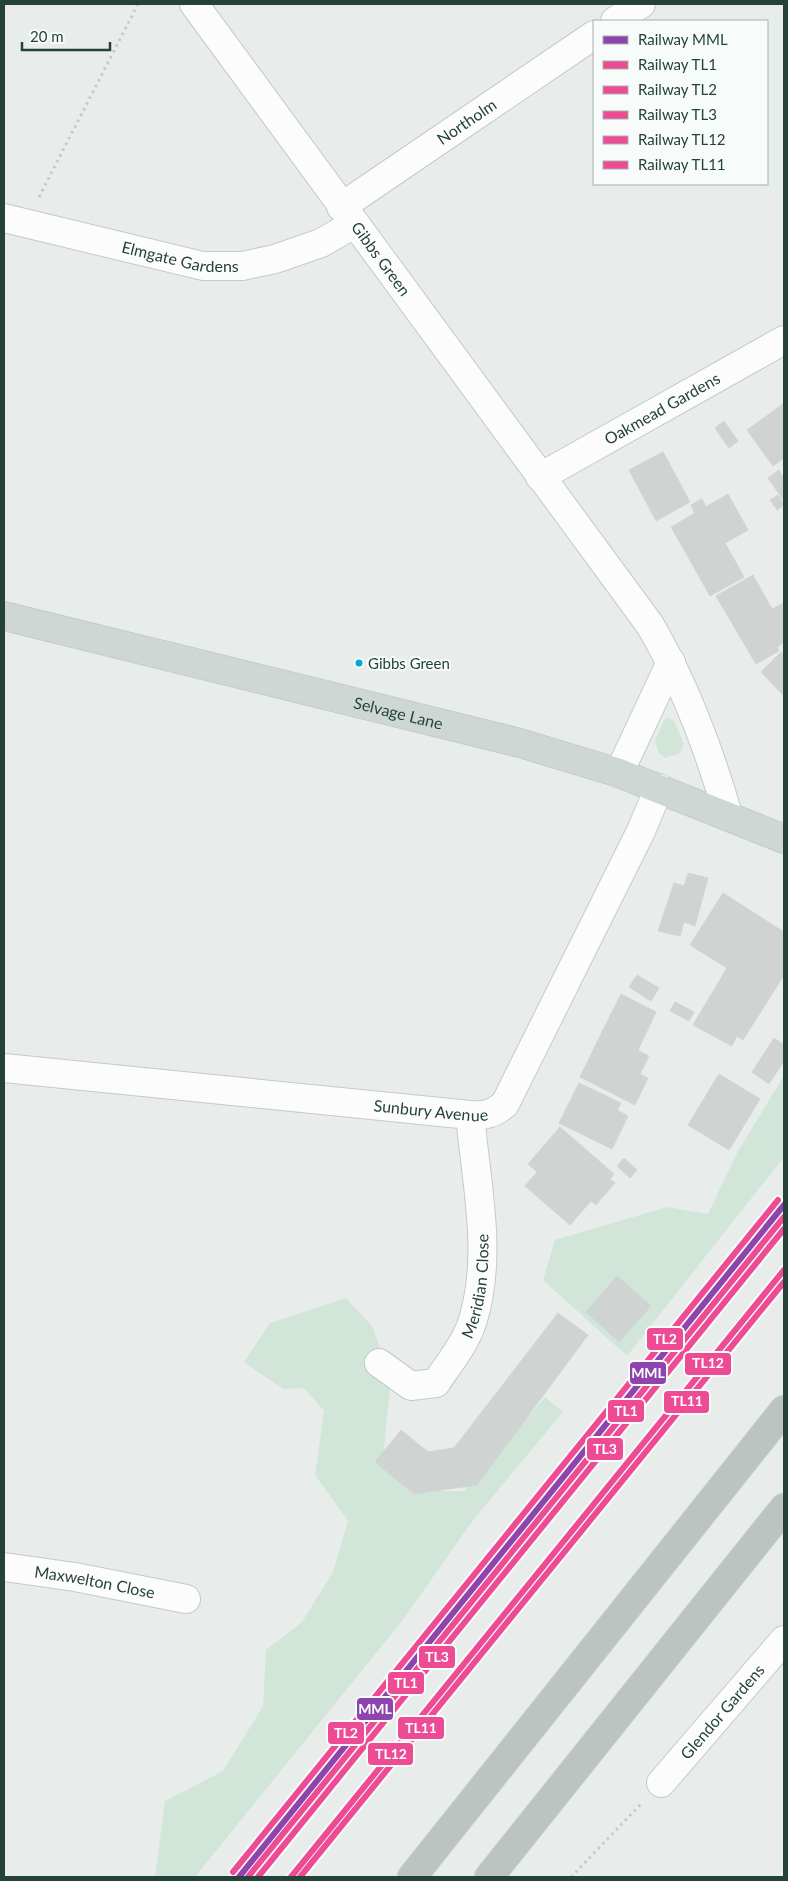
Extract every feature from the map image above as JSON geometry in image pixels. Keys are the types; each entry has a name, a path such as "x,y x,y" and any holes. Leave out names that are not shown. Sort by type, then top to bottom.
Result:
{"highway":[{"path":"412,1877 784,1410"},
{"path":"489,1877 784,1508"}],"main road":[{"name":"Selvage Lane","path":"4,616 520,744 619,773 784,839"}],"street":[{"name":"Gibbs Green","path":"194,4 650,626 671,662 713,761 728,815"},
{"path":"617,20 641,4"},
{"name":"Northolm","path":"348,215 593,36"},
{"name":"Elmgate Gardens","path":"14,220 203,266 242,266 275,259 321,243 348,215"},
{"name":"Oakmead Gardens","path":"540,477 784,340"},
{"path":"619,773 671,662"},
{"name":"Sunbury Avenue","path":"4,1068 470,1115 485,1116 496,1112 505,1104 640,831 659,788"},
{"name":"Meridian Close","path":"379,1362 411,1386 436,1383 462,1344 472,1321 481,1278 483,1240 470,1115"},
{"name":"Maxwelton Close","path":"4,1567 74,1577 186,1599"},
{"name":"Glendor Gardens","path":"660,1784 784,1640"}],"path":[{"path":"14,220 138,4"},
{"path":"571,1877 660,1784"}],"green space":[{"path":"669,718 674,721 684,744 679,754 665,758 658,752 655,741 664,720"},
{"path":"784,1076 784,1157 627,1356 543,1280 555,1240 667,1207 708,1214 738,1151"},
{"path":"346,1298 372,1326 391,1378 384,1448 411,1491 464,1491 545,1397 563,1412 474,1519 402,1621 195,1877 155,1877 165,1801 223,1771 263,1706 266,1650 302,1622 333,1572 348,1521 315,1475 324,1411 304,1388 283,1389 244,1362 270,1323"}],"building":[{"path":"784,403 784,429 772,412"},
{"path":"772,412 784,429 784,458 773,466 747,430"},
{"path":"724,421 738,441 729,448 715,428"},
{"path":"663,452 690,502 656,521 629,470"},
{"path":"779,470 784,479 784,501 768,478"},
{"path":"728,494 748,530 691,562 671,527"},
{"path":"778,495 784,505 777,510 770,500"},
{"path":"702,499 706,507 695,513 691,505"},
{"path":"725,543 744,577 710,596 691,562"},
{"path":"753,575 772,609 784,603 784,642 777,647 779,651 756,664 716,596"},
{"path":"781,652 784,655 784,696 761,672"},
{"path":"688,873 708,878 695,926 684,922 680,936 658,931 674,883 684,886"},
{"path":"723,893 784,932 784,975 743,1040 737,1036 732,1046 693,1025 727,968 690,945"},
{"path":"637,975 659,988 651,1001 629,987"},
{"path":"621,994 656,1012 638,1050 602,1032"},
{"path":"675,1002 694,1012 689,1021 670,1011"},
{"path":"602,1032 649,1056 640,1074 648,1078 635,1105 580,1077"},
{"path":"774,1038 784,1045 784,1061 769,1084 752,1072"},
{"path":"719,1074 760,1099 729,1150 688,1125"},
{"path":"579,1083 621,1103 617,1110 628,1116 612,1149 559,1123"},
{"path":"560,1127 614,1174 610,1179 615,1183 596,1205 591,1201 570,1225 525,1186 537,1172 528,1164"},
{"path":"624,1158 637,1170 630,1178 617,1166"},
{"path":"617,1276 651,1306 619,1342 586,1312"},
{"path":"558,1313 588,1335 477,1485 414,1494 375,1462 401,1430 428,1452 454,1448"}],"rail line":[{"name":"TL2","path":"233,1872 778,1200"},
{"name":"MML","path":"239,1877 784,1205"},
{"name":"TL1","path":"248,1877 784,1217"},
{"name":"TL3","path":"258,1877 784,1229"},
{"name":"TL12","path":"291,1877 784,1270"},
{"name":"TL11","path":"300,1877 784,1282"}],"place":[{"name":"Gibbs Green","path":"359,663"}]}
